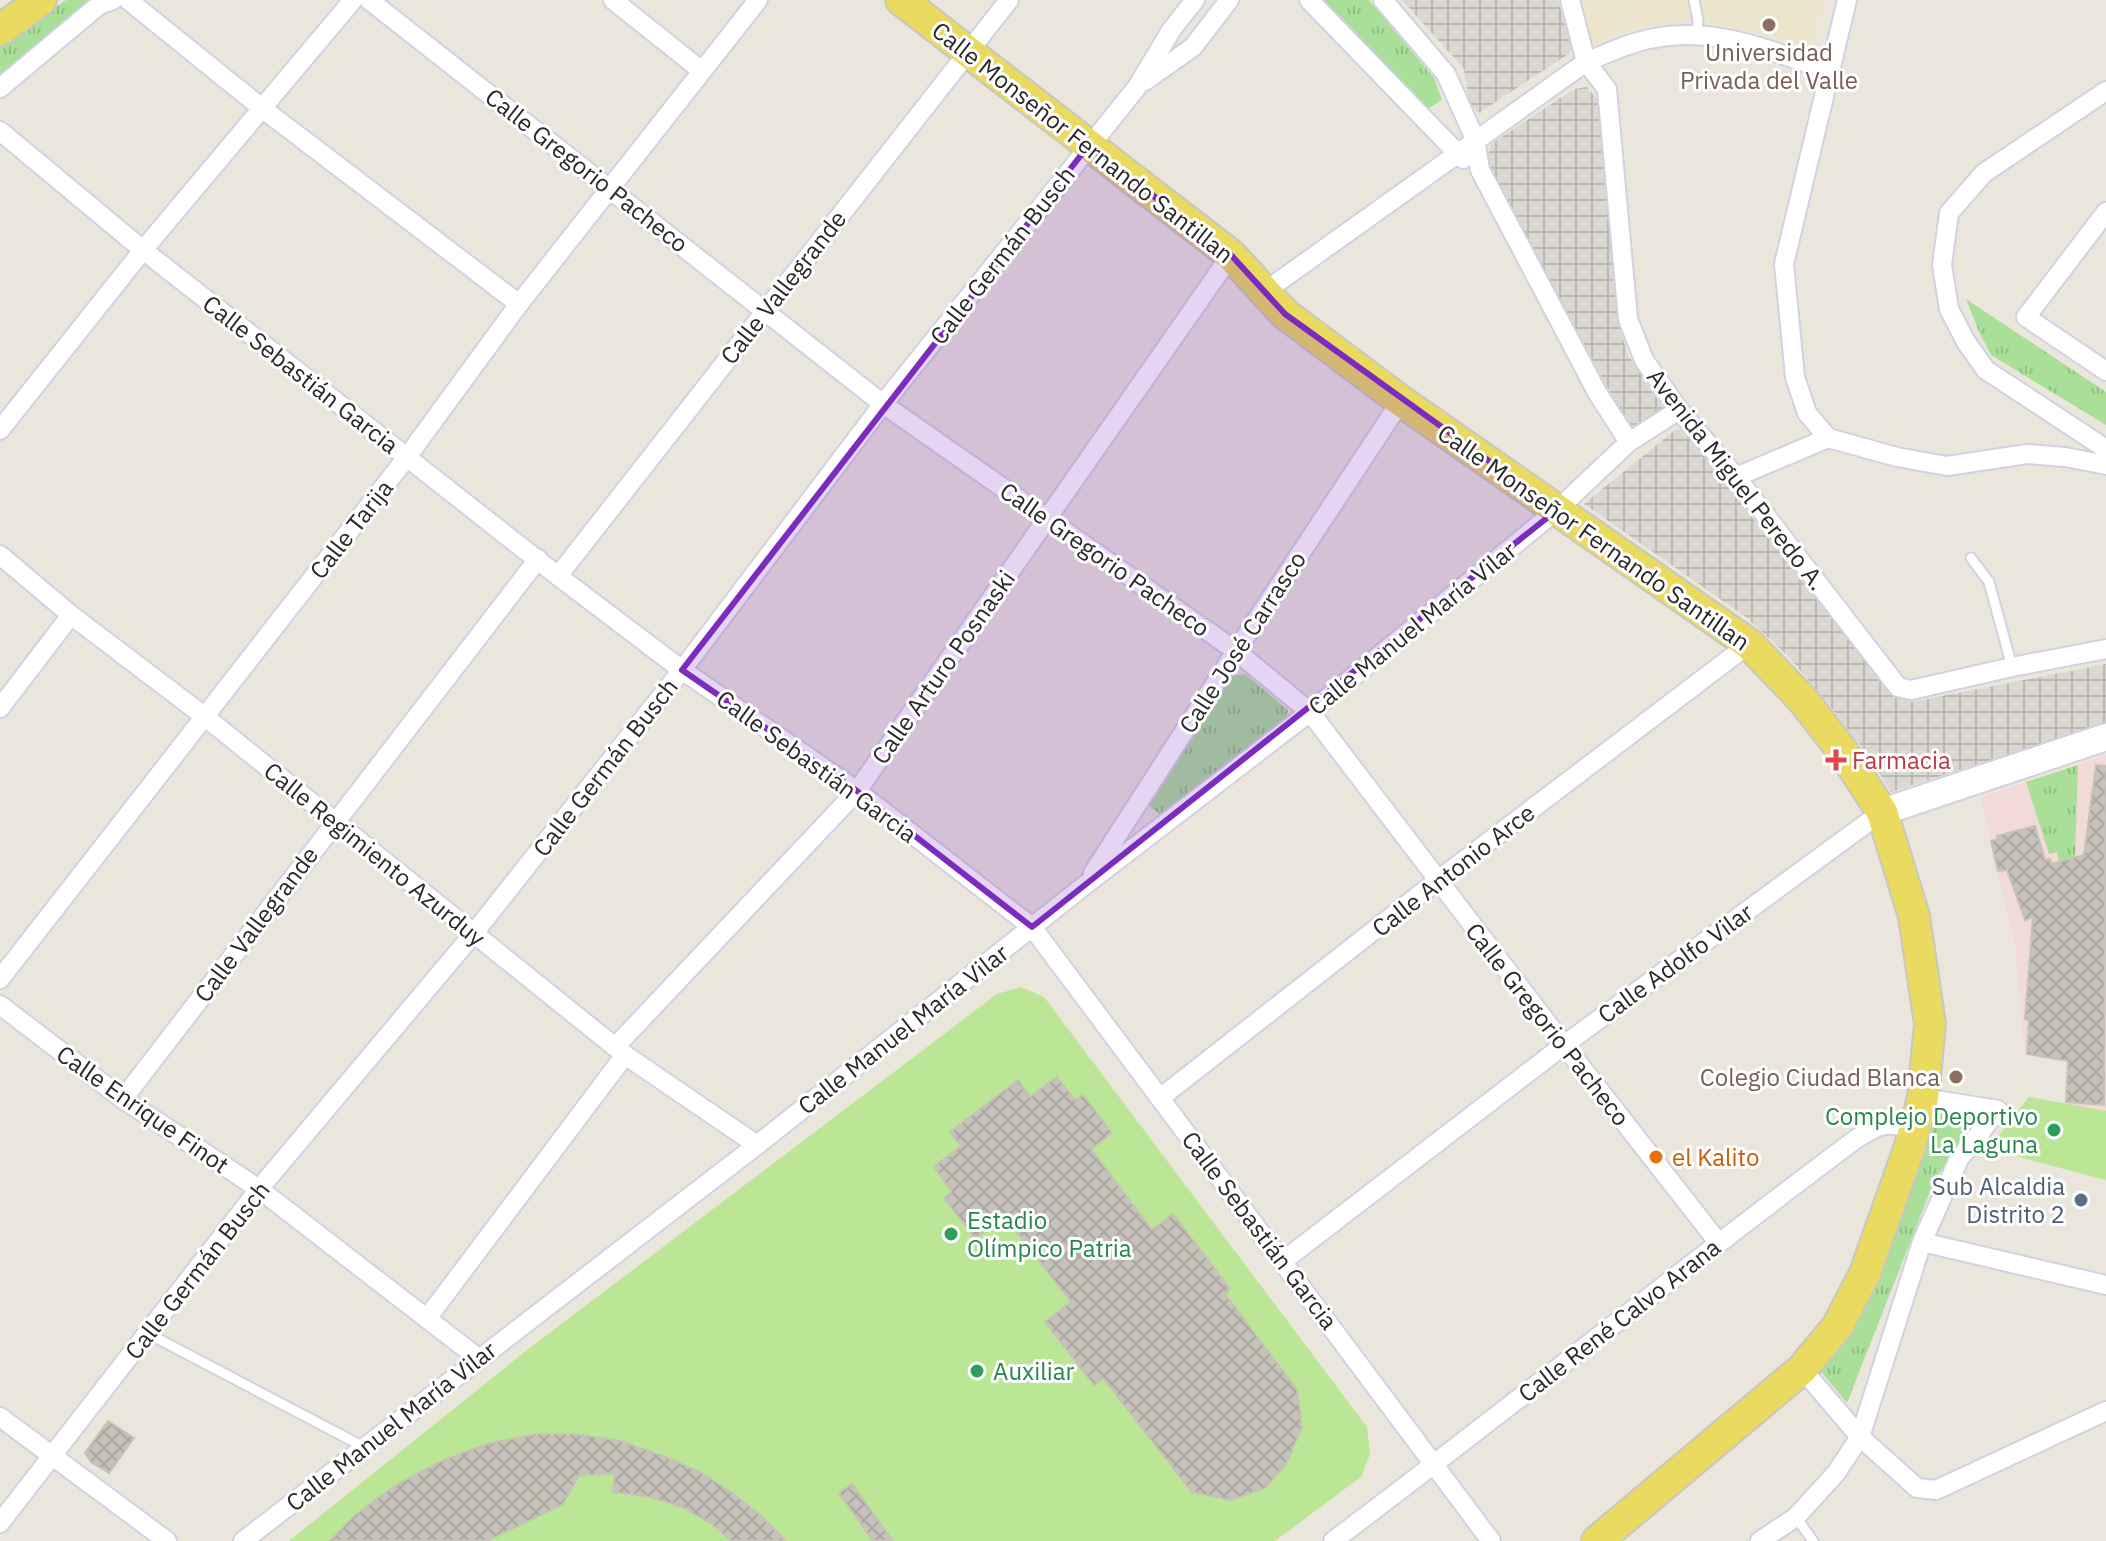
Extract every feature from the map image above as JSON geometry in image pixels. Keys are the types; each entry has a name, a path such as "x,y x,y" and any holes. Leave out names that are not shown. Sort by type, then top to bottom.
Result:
{"main road":[{"path":"7,26 41,0"},
{"path":"7,26 57,0"},
{"name":"Calle Monseñor Fernando Santillan","path":"901,0 1231,255 1285,314 1401,401 1749,644 1803,700 1841,749 1882,812 1914,916 1930,1024 1923,1098 1915,1130 1865,1273 1837,1327 1802,1369 1597,1541"},
{"name":"Calle Adolfo Vilar","path":"1882,812 2106,737"}],"street":[{"path":"0,88 99,5 113,0"},
{"path":"128,0 263,109 519,304"},
{"path":"0,430 143,250 353,0"},
{"name":"Calle Gregorio Pacheco","path":"369,0 883,404 1236,651 1310,712 1437,881 1718,1242"},
{"path":"613,0 702,71"},
{"name":"Calle Tarija","path":"0,979 407,457 519,304 758,0"},
{"name":"Calle Vallegrande","path":"558,576 1009,0"},
{"name":"Calle Germán Busch","path":"0,1523 259,1189 474,933 682,670 883,404 1137,87 1172,29 1195,0"},
{"path":"1137,87 1193,47 1229,0"},
{"path":"1309,0 1456,154 1480,170"},
{"path":"1383,0 1446,74 1475,139 1480,170 1598,394 1629,442"},
{"name":"Avenida Miguel Peredo A.","path":"1570,0 1586,62 1607,89 1628,319 1644,360 1679,410 1736,477 1898,687 1911,690 2106,649"},
{"path":"1847,0 1784,264 1795,377 1807,413 1828,438 1897,457 1947,466 2027,454 2106,465"},
{"path":"1264,292 1586,62 1640,41 1697,35 1743,41 1829,71"},
{"path":"2106,91 1984,173 1949,213 1942,265 1949,309 1966,342 1986,370 2106,449"},
{"name":"Calle Sebastián Garcia","path":"0,131 143,250 558,576 682,670 857,791 1032,927 1491,1541"},
{"path":"2106,212 2026,317 2106,371"},
{"name":"Calle Arturo Posnaski","path":"428,1317 620,1051 857,791 1231,255"},
{"name":"Calle José Carrasco","path":"1085,885 1401,401"},
{"name":"Calle Manuel María Vilar","path":"243,1541 757,1145 1085,885 1310,712 1557,510 1629,442 1679,410"},
{"path":"1736,477 1828,438"},
{"name":"Calle Regimiento Azurduy","path":"0,555 71,615 204,716 620,1051 757,1145"},
{"name":"Calle Vallegrande","path":"123,1099 538,559"},
{"path":"0,708 71,615"},
{"name":"Calle Antonio Arce","path":"1160,1098 1437,881 1749,644"},
{"name":"Calle Adolfo Vilar","path":"1283,1261 1564,1045 1882,812"},
{"name":"Calle Enrique Finot","path":"0,1005 123,1099 259,1189 478,1358"},
{"path":"1760,1541 1796,1517 1836,1473 1860,1437 1922,1242 1959,1159 1998,1110 1923,1098"},
{"name":"Calle René Calvo Arana","path":"1333,1541 1435,1465 1718,1242 1879,1124 1892,1123 1915,1130"},
{"path":"1922,1242 2106,1285"},
{"path":"1802,1369 1860,1437 1917,1488 1936,1490 2106,1411"},
{"path":"0,1417 167,1541"}],"lane":[{"path":"1694,0 1697,35"},
{"path":"1971,558 1989,582 2012,667"},
{"path":"147,1333 364,1447"},
{"path":"1796,1517 1813,1541"}],"highlighted area":[{"path":"1088,146 1231,255 1285,314 1557,510 1032,927 857,791 682,670"}],"shaded area":[{"path":"1402,0 1558,0 1570,53 1479,113 1469,103 1464,69"},
{"name":"Universidad Privada del Valle","path":"1577,0 1826,0 1810,46 1698,20 1677,20 1636,28 1590,45"},
{"path":"1587,87 1598,100 1618,322 1628,355 1664,409 1630,428 1487,161 1491,144 1574,89"},
{"path":"1675,430 1683,430 1891,692 1912,702 2106,664 2106,723 1891,792 1871,759 1789,657 1746,617 1584,504"},
{"path":"2106,756 2106,1113 2066,1107 2067,1061 2024,1051 2015,945 1980,798"}],"green space":[{"path":"66,0 97,0 0,74 0,46"},
{"path":"1319,0 1369,0 1434,78 1442,100 1426,110 1340,16"},
{"path":"1966,299 2106,392 2106,425 1991,355"},
{"path":"1245,674 1288,710 1286,720 1161,815 1149,806 1233,676"},
{"path":"2078,765 2075,858 2059,862 2057,852 2049,854 2026,782"},
{"name":"Estadio Olímpico Patria","path":"1021,987 1044,997 1367,1427 1370,1454 1361,1477 1275,1541 289,1541 527,1350 997,994"},
{"name":"Complejo Deportivo La Laguna","path":"2029,1097 2106,1111 2106,1180 1988,1149"},
{"path":"1936,1106 1968,1111 1975,1116 1975,1124 1935,1179 1847,1403 1818,1368"}],"building":[{"path":"2096,765 2106,766 2104,1105 2066,1102 2068,1061 2027,1054 2029,1020 2025,1019 2033,917 2025,920 2007,870 1998,871 1991,841 1998,839 1997,836 2035,826 2045,860 2050,859 2051,864 2084,855"},
{"path":"1057,1077 1075,1100 1083,1095 1112,1133 1091,1149 1152,1230 1173,1214 1230,1289 1225,1294 1297,1390 1302,1427 1286,1464 1265,1488 1231,1500 1192,1492 1103,1378 1094,1385 1045,1322 1071,1302 1004,1216 975,1238 944,1198 952,1192 934,1167 961,1146 950,1132 1018,1080 1030,1097"},
{"path":"108,1421 134,1438 109,1473 91,1462 85,1453"},
{"path":"536,1434 574,1434 620,1441 663,1456 702,1473 735,1495 786,1541 731,1541 712,1524 682,1507 646,1496 613,1492 615,1473 579,1475 563,1504 487,1541 330,1541 354,1516 393,1487 437,1463 487,1444"},
{"path":"852,1484 893,1541 873,1541 839,1493"}],"place":[{"name":"Universidad Privada del Valle","path":"1769,25"},
{"name":"Farmacia","path":"1836,760"},
{"name":"Colegio Ciudad Blanca","path":"1956,1077"},
{"name":"Complejo Deportivo La Laguna","path":"2054,1130"},
{"name":"el Kalito","path":"1656,1157"},
{"name":"Sub Alcaldia Distrito 2","path":"2081,1200"},
{"name":"Estadio Olímpico Patria","path":"951,1234"},
{"name":"Auxiliar","path":"977,1371"}]}
